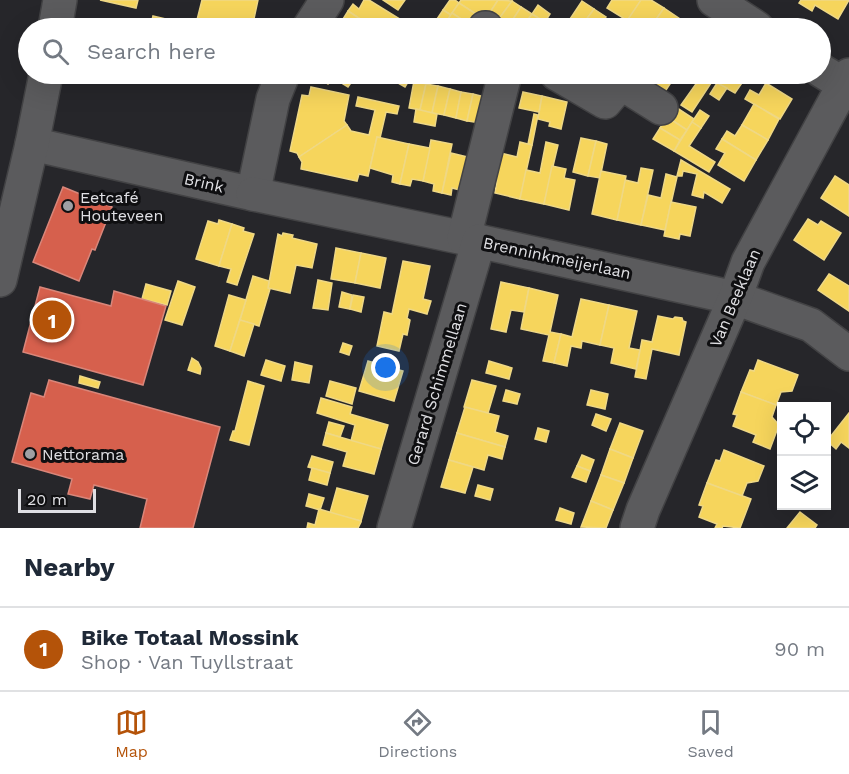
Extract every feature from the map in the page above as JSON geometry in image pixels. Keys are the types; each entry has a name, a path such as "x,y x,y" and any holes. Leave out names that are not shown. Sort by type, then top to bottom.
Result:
{"street":[{"path":"57,18 60,0"},
{"path":"315,18 327,0"},
{"path":"714,0 742,18"},
{"name":"Van Beeklaan","path":"637,528 735,298 748,262 838,76"},
{"path":"0,280 33,144 44,84"},
{"path":"253,194 273,99 279,84"},
{"name":"Gerard Schimmellaan","path":"394,528 472,239 503,84"},
{"path":"574,84 605,102 620,84"},
{"path":"623,84 661,108"},
{"name":"Brink","path":"33,144 253,194"},
{"name":"Brenninkmeijerlaan","path":"253,194 472,239 735,298 811,325 849,354"}],"building: Homes":[{"path":"100,0 138,0 136,8"},
{"path":"202,0 258,0 254,18 198,18"},
{"path":"364,0 369,0 398,18 359,18 348,11 353,4 359,9"},
{"path":"383,0 405,0 398,10"},
{"path":"450,0 459,3 451,15 443,10"},
{"path":"461,0 498,0 489,14 479,16 459,3"},
{"path":"498,0 512,1 499,18 489,14"},
{"path":"612,0 641,0 630,18 623,18 607,8"},
{"path":"641,0 651,0 664,8 657,18 629,18"},
{"path":"801,0 849,0 838,19 815,5 812,11 799,3"},
{"path":"512,1 521,7 514,18 499,18"},
{"path":"582,1 594,9 587,18 571,18"},
{"path":"459,3 479,16 478,18 460,18 452,13"},
{"path":"538,5 550,14 548,18 538,18 532,14"},
{"path":"521,7 532,14 529,18 514,18"},
{"path":"664,8 679,18 657,18"},
{"path":"594,9 606,17 605,18 587,18"},
{"path":"443,10 451,15 449,18 438,18"},
{"path":"348,11 359,18 344,18"},
{"path":"452,13 460,18 449,18"},
{"path":"413,84 426,84 420,110 409,108"},
{"path":"426,84 438,86 432,113 420,110"},
{"path":"652,84 670,84 664,93"},
{"path":"696,84 710,84 692,112 681,105"},
{"path":"716,84 727,88 719,100 710,94"},
{"path":"719,84 741,84 735,93"},
{"path":"768,84 792,99 780,119 745,99 750,90 759,95"},
{"path":"438,86 450,89 444,115 432,113"},
{"path":"311,87 349,95 344,121 347,125 299,157 297,153 290,151 302,95 309,96"},
{"path":"450,89 461,92 456,118 444,115"},
{"path":"461,92 473,94 467,121 456,118"},
{"path":"523,92 542,96 539,112 519,108"},
{"path":"473,94 485,97 480,123 467,121"},
{"path":"542,96 567,102 561,129 549,126 550,122 538,119"},
{"path":"358,97 399,106 397,114 386,112 380,138 377,137 368,176 359,174 357,181 301,169 302,162 299,157 347,125 351,131 369,135 375,110 356,106"},
{"path":"754,104 779,119 768,140 742,125"},
{"path":"674,106 694,119 687,130 667,117"},
{"path":"416,109 437,114 435,126 414,122"},
{"path":"700,110 709,116 701,128 692,122"},
{"path":"534,114 538,115 532,145 528,144"},
{"path":"667,117 687,130 680,140 660,128"},
{"path":"692,122 701,128 689,146 715,162 709,172 674,151"},
{"path":"742,125 768,140 756,160 722,139 727,131 735,136"},
{"path":"660,128 680,140 674,151 653,139"},
{"path":"377,137 409,144 400,184 392,182 393,175 370,168"},
{"path":"581,138 596,141 588,176 573,172"},
{"path":"722,139 756,160 744,181 718,165 725,153 716,149"},
{"path":"431,140 452,144 442,193 433,191 434,184 423,181"},
{"path":"596,141 607,144 600,178 588,176"},
{"path":"520,142 532,145 520,199 495,193 497,181 488,179 496,152 517,157"},
{"path":"546,142 558,145 544,204 520,199 526,170 540,173"},
{"path":"409,144 430,148 423,181 412,179 410,186 400,184"},
{"path":"451,153 472,158 464,191 452,188 451,195 442,193"},
{"path":"681,160 730,189 722,203 704,192 703,198 692,195 697,174 683,171 682,176 677,176"},
{"path":"552,166 566,169 564,178 575,180 569,210 544,204"},
{"path":"641,168 653,170 641,225 617,220 625,180 638,183"},
{"path":"601,171 626,176 617,220 592,214"},
{"path":"666,174 677,177 665,230 641,225 648,195 661,198"},
{"path":"835,176 849,185 849,216 821,198"},
{"path":"671,202 696,207 690,236 680,234 679,239 664,236"},
{"path":"808,219 818,225 821,221 841,233 824,260 794,240"},
{"path":"219,220 232,224 219,266 196,259 208,221 218,224"},
{"path":"232,224 244,228 243,231 254,234 237,285 227,282 231,269 219,266"},
{"path":"283,233 293,235 292,238 317,244 312,268 296,265 290,293 268,288 278,234 282,236"},
{"path":"336,248 361,253 355,283 331,279"},
{"path":"361,253 386,258 380,288 355,283"},
{"path":"403,261 430,266 423,299 431,301 427,314 409,309 407,318 410,320 407,335 403,334 399,351 377,346 384,312 392,314"},
{"path":"829,274 849,286 849,311 818,290"},
{"path":"253,276 269,281 268,288 270,289 259,326 240,320"},
{"path":"318,280 332,283 328,310 313,308"},
{"path":"178,281 195,287 182,325 165,320"},
{"path":"501,282 529,288 524,312 511,310 506,332 491,329"},
{"path":"146,284 171,291 167,305 142,299"},
{"path":"529,288 558,295 550,332 561,334 554,363 543,361 549,335 521,329"},
{"path":"342,292 352,295 350,309 339,307"},
{"path":"229,295 246,300 230,351 215,346"},
{"path":"353,295 364,297 361,312 350,309"},
{"path":"581,299 609,305 600,345 582,341 581,348 571,346 567,366 554,363 561,334 572,337"},
{"path":"609,305 637,311 629,348 640,350 636,369 611,363 614,348 600,345"},
{"path":"658,316 682,318 686,322 679,355 652,349 646,379 635,377 642,340 652,342"},
{"path":"240,320 254,324 244,356 230,351"},
{"path":"343,343 352,346 349,355 340,352"},
{"path":"192,358 201,368 200,374 188,370"},
{"path":"266,360 285,366 281,381 261,375"},
{"path":"758,360 798,375 792,391 781,392 776,405 741,392 750,370 754,371"},
{"path":"368,361 403,371 394,401 359,391"},
{"path":"489,361 512,368 509,379 486,373"},
{"path":"295,362 312,366 309,383 292,380"},
{"path":"80,376 100,382 98,388 79,383"},
{"path":"472,380 496,386 488,413 464,407"},
{"path":"248,381 264,386 249,445 230,440 235,431"},
{"path":"330,381 356,388 352,404 326,396"},
{"path":"506,390 520,394 517,404 503,401"},
{"path":"591,390 608,394 605,409 587,405"},
{"path":"741,392 776,405 772,417 777,423 777,430 770,449 753,442 756,435 733,426 737,415 733,414"},
{"path":"321,398 352,407 350,414 388,425 381,449 351,441 355,425 317,413"},
{"path":"465,407 499,416 495,432 508,436 505,447 457,433"},
{"path":"849,413 849,448 841,442 836,449 831,445 831,436"},
{"path":"596,414 611,419 606,431 592,425"},
{"path":"329,422 344,426 340,437 326,433"},
{"path":"620,423 643,431 633,458 610,449"},
{"path":"538,428 549,431 546,442 535,439"},
{"path":"326,433 381,449 374,474 343,466 347,452 323,445"},
{"path":"457,433 505,447 502,459 488,455 484,470 449,460"},
{"path":"610,449 633,458 624,483 601,475"},
{"path":"724,450 764,466 758,481 747,483 742,496 707,483 716,460 720,461"},
{"path":"582,455 594,460 590,471 577,466"},
{"path":"312,456 333,462 330,473 308,467"},
{"path":"449,460 473,467 465,493 441,487"},
{"path":"577,466 590,471 586,482 572,477"},
{"path":"312,468 330,473 327,485 309,480"},
{"path":"601,475 624,483 613,510 591,501"},
{"path":"707,483 751,499 740,528 723,526 715,528 717,524 699,517 703,506 699,505"},
{"path":"478,485 493,489 490,500 475,496"},
{"path":"337,488 368,496 361,521 330,513"},
{"path":"309,494 324,498 320,510 306,506"},
{"path":"591,501 613,510 606,528 581,527"},
{"path":"560,508 574,513 571,524 556,520"},
{"path":"319,509 361,522 358,528 307,528 308,523 315,525"},
{"path":"800,512 817,525 815,528 787,528"}],"building: Shops":[{"path":"63,187 112,207 95,250 92,249 79,281 33,262"},
{"path":"40,287 111,306 114,291 166,306 143,385 23,352"},
{"path":"49,380 220,427 193,528 140,528 147,499 94,485 90,499 68,494 72,479 12,462 31,393 44,397"}],"place":[{"name":"Eetcafé Houteveen","path":"68,206"},
{"name":"Bike Totaal Mossink","path":"52,320"},
{"name":"Nettorama","path":"30,454"}]}
